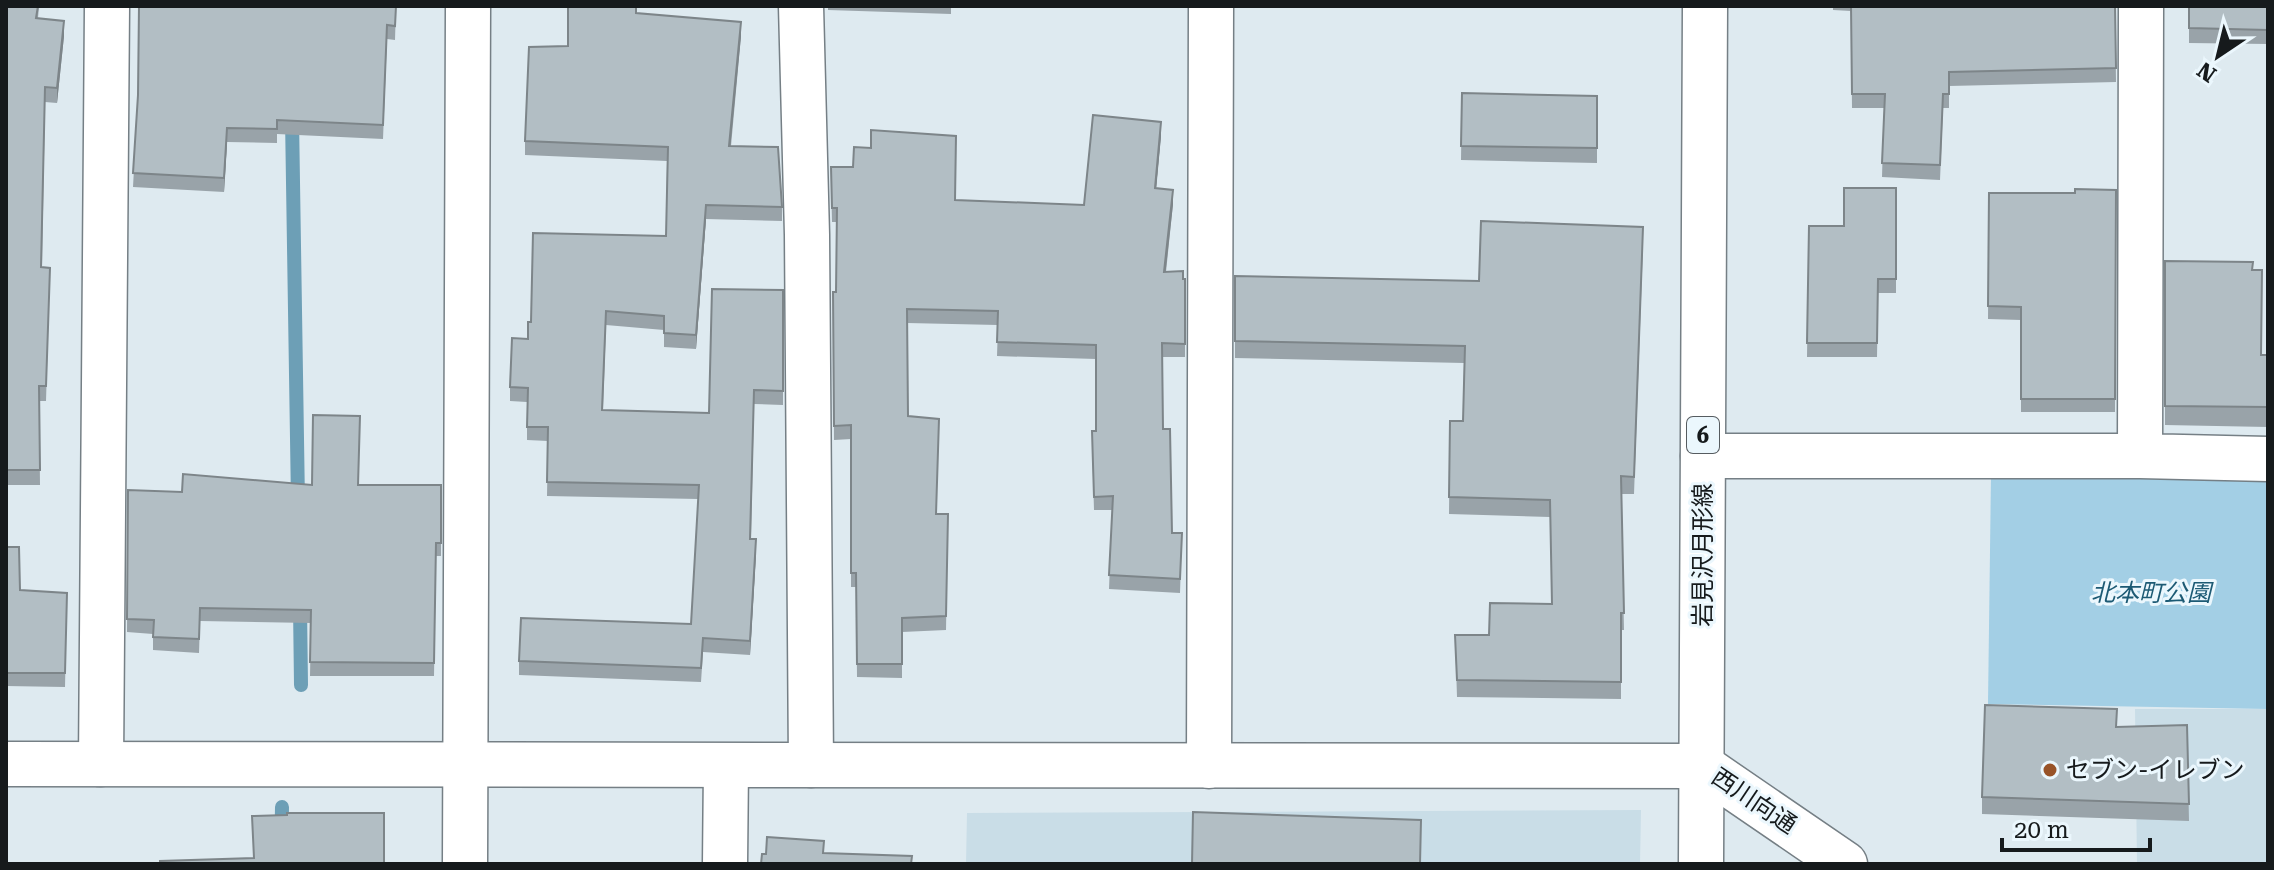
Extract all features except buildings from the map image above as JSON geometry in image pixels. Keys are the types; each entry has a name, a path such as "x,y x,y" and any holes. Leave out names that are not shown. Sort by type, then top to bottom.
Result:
{"street":[{"path":"101,764 107,6"},
{"path":"465,864 468,6"},
{"path":"801,6 807,235 811,765"},
{"path":"1209,766 1211,6"},
{"name":"岩見沢月形線","path":"1701,864 1705,6"},
{"path":"2140,456 2141,6"},
{"path":"1703,456 2268,459"},
{"path":"6,764 1702,766"},
{"path":"725,864 726,766"},
{"name":"西川向通","path":"1702,766 1845,864"}],"shaded area":[{"path":"2135,709 2268,709 2268,864 2137,864"},
{"path":"1641,810 1640,864 966,864 967,813"}],"green space":[{"name":"北本町公園","path":"1991,475 2268,479 2268,709 1988,704"}],"waterway":[{"path":"292,118 298,502"},
{"path":"300,606 301,685"},
{"path":"281,864 282,807"}],"place":[{"name":"セブン-イレブン","path":"2050,770"}]}
